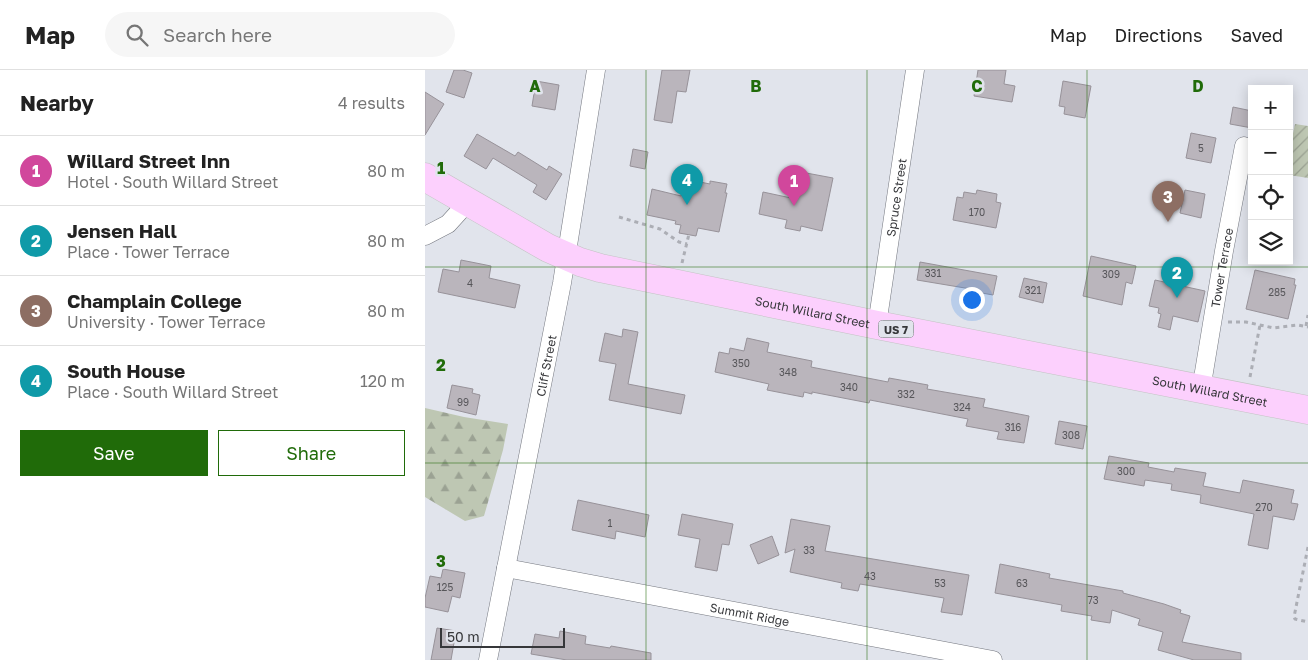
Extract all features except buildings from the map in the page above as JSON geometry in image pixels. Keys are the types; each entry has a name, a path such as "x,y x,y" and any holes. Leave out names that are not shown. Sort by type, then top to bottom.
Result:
{"main road":[{"name":"South Willard Street","path":"425,177 566,257 600,268 1308,410"}],"street":[{"name":"Cliff Street","path":"488,660 566,257 596,70"},
{"name":"Spruce Street","path":"877,325 915,70"},
{"name":"Tower Terrace","path":"1201,390 1244,146"},
{"path":"425,236 448,224 468,202"},
{"name":"Summit Ridge","path":"506,568 993,660"}],"path":[{"path":"619,217 660,229 679,242 687,244"},
{"path":"682,263 689,234"},
{"path":"1223,321 1274,328 1297,325 1307,327 1308,315"},
{"path":"1249,377 1260,325"},
{"path":"1308,547 1294,617 1295,619 1308,622"}],"green space":[{"path":"1295,124 1308,126 1308,178 1293,176 1293,133"},
{"path":"425,408 508,424 503,450 484,516 465,521 425,497"}],"place":[{"name":"South House","path":"687,205"},
{"name":"Willard Street Inn","path":"794,206"},
{"name":"Champlain College","path":"1168,222"},
{"name":"Jensen Hall","path":"1177,298"}]}
